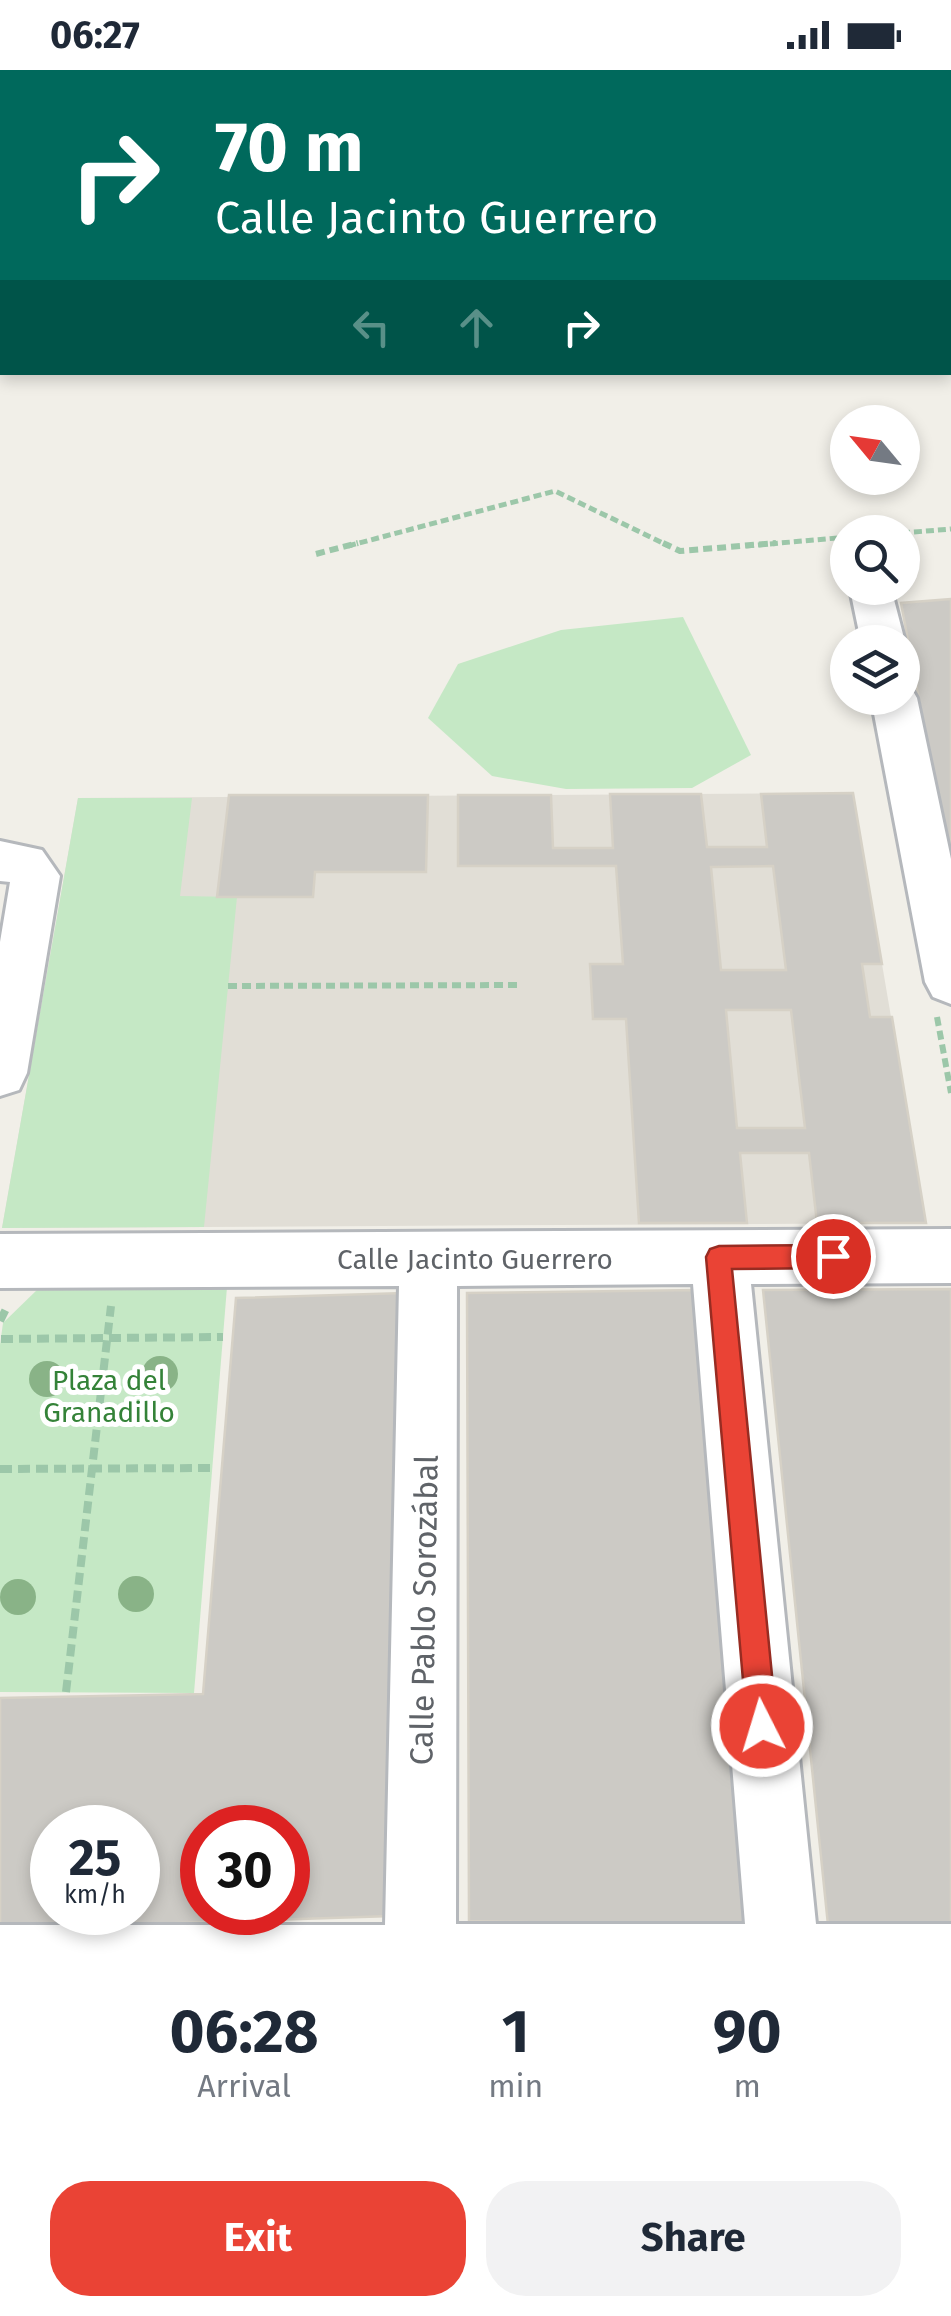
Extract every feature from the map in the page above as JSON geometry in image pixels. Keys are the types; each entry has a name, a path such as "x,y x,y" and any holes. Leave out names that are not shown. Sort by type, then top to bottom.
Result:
{"street":[{"path":"891,715 884,762 938,857 951,982"},
{"path":"0,861 25,864 34,876 34,898 0,1073"},
{"name":"Calle Jacinto Guerrero","path":"0,1261 951,1256"},
{"path":"719,1257 784,1960"},
{"name":"Calle Pablo Sorozábal","path":"420,1960 428,1259"},
{"path":"0,1961 951,1960"}],"path":[{"path":"316,554 555,492 680,551 830,538"},
{"path":"920,532 951,529"},
{"path":"228,986 520,985"},
{"path":"66,1692 113,1288"},
{"path":"1,1338 223,1337"},
{"path":"0,1469 212,1468"}],"shaded area":[{"path":"853,793 926,1223 2,1228 78,798"}],"green space":[{"path":"683,617 751,755 692,788 566,789 492,776 428,718 458,664 561,630"},
{"path":"78,798 192,798 180,896 237,897 204,1227 2,1228"},
{"name":"Plaza del Granadillo","path":"227,1287 194,1693 0,1692 3,1323 39,1288"}],"building":[{"path":"951,599 951,844 946,844 920,705 920,625 905,625 901,605 920,605 920,601"},
{"path":"853,793 882,964 862,964 870,1017 892,1017 926,1223 817,1223 809,1153 740,1153 747,1223 639,1223 626,1019 593,1019 590,964 623,964 616,866 458,866 458,795 551,795 553,848 613,848 610,794 701,794 707,847 767,847 761,794","holes":["773,866 786,970 721,970 711,867","726,1010 791,1010 805,1128 737,1128"]},
{"path":"229,795 428,795 426,872 315,872 313,897 217,897"},
{"path":"951,1289 951,1927 828,1925 763,1290"},
{"path":"697,1290 747,1927 469,1921 467,1293"},
{"path":"404,1293 391,1916 310,1919 310,1805 180,1805 180,1923 160,1924 160,1805 30,1805 30,1928 0,1929 0,1698 203,1694 236,1298"}],"route":[{"path":"762,1726 719,1257 833,1256"}]}
